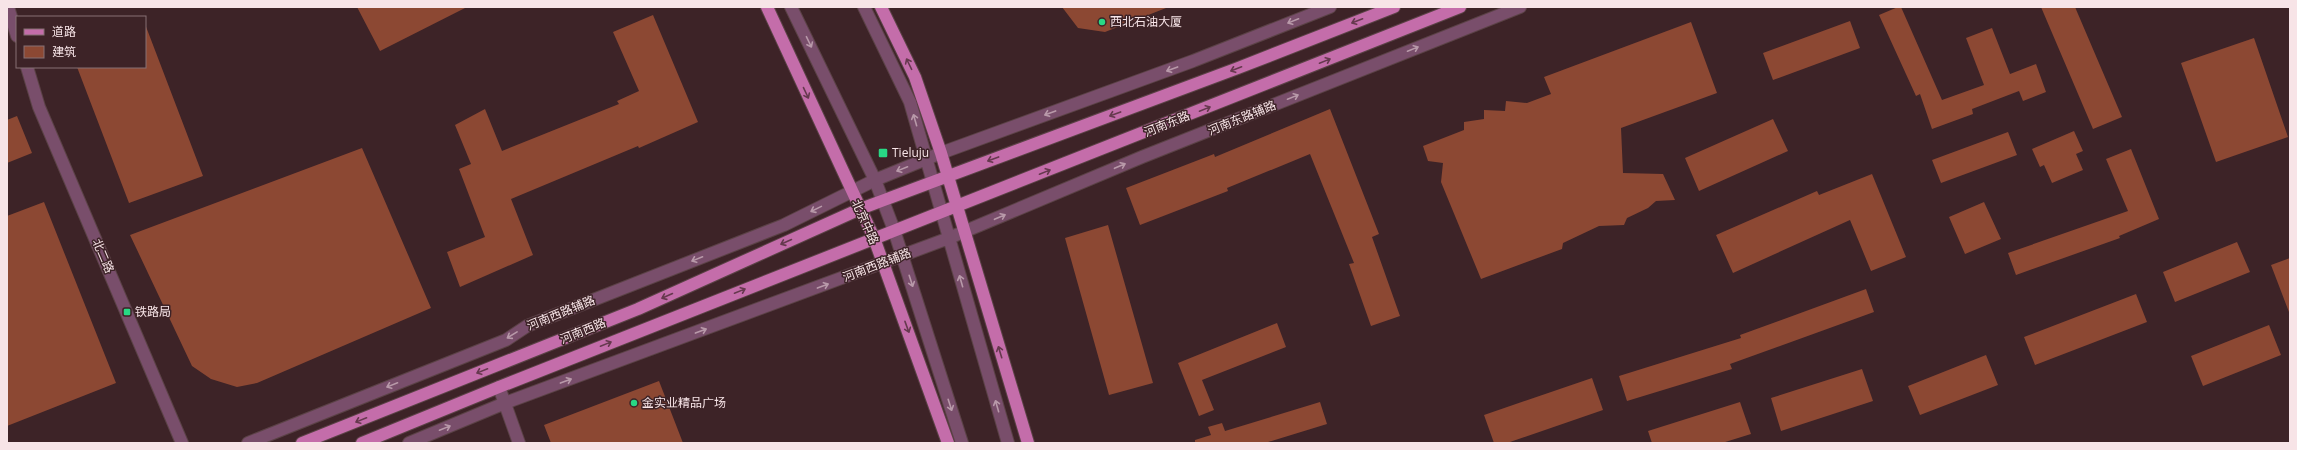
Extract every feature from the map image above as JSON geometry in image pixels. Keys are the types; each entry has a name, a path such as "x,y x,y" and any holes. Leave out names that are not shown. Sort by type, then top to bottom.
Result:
{"main road":[{"name":"北京中路","path":"767,7 874,238 948,443"},
{"path":"881,7 915,77 957,207 1028,443"},
{"path":"860,209 1238,68 1394,7"},
{"name":"河南东路","path":"874,238 957,207 1460,7"},
{"name":"河南西路","path":"302,443 638,309 860,209"},
{"name":"河南西路","path":"362,443 874,238"}],"street":[{"path":"8,7 16,33"},
{"path":"791,7 875,180 903,256 962,443"},
{"path":"864,7 910,102 1008,443"},
{"path":"852,192 875,180 940,153 1193,61 1330,7"},
{"name":"河南东路辅路","path":"964,232 1149,154 1520,7"},
{"name":"北二路","path":"27,68 39,106 182,443"},
{"name":"河南西路辅路","path":"248,443 506,340 527,326 784,224 852,192"},
{"name":"河南西路辅路","path":"409,443 505,403 883,264 964,232"},
{"path":"499,387 519,443"}],"building":[{"path":"357,7 467,7 380,51"},
{"name":"西北石油大厦","path":"1062,7 1166,8 1105,32 1078,28"},
{"path":"1901,7 1942,100 1984,85 1966,38 1992,28 2010,74 2036,64 2046,92 2023,101 2019,91 1972,109 1973,114 1932,129 1920,94 1916,96 1879,15"},
{"path":"2041,7 2075,7 2122,117 2093,129"},
{"path":"653,15 698,122 639,148 638,146 511,199 533,255 460,287 447,252 485,237 459,169 471,164 455,125 485,109 502,151 619,104 617,101 639,91 613,32"},
{"path":"1850,21 1860,48 1773,80 1763,53"},
{"path":"1691,22 1717,93 1621,128 1623,173 1663,174 1675,200 1656,201 1648,208 1627,218 1624,225 1599,226 1563,243 1562,249 1481,279 1441,182 1443,163 1428,161 1423,146 1464,130 1464,122 1484,119 1484,110 1505,111 1506,101 1527,103 1551,94 1544,77"},
{"path":"146,27 203,176 129,203 77,68 146,68"},
{"path":"2254,38 2288,137 2216,162 2181,63"},
{"path":"1330,109 1379,234 1372,237 1400,316 1371,326 1349,264 1354,263 1310,154 1227,188 1228,191 1140,225 1126,188 1214,154 1215,157"},
{"path":"17,116 32,153 7,163 7,120"},
{"path":"1773,119 1788,151 1699,191 1685,158"},
{"path":"2074,131 2083,151 2076,154 2083,170 2052,183 2044,165 2040,167 2032,149"},
{"path":"2008,132 2017,155 1941,183 1932,160"},
{"path":"362,148 431,308 257,383 237,387 211,379 192,366 130,235"},
{"path":"2131,149 2159,219 2119,236 2120,238 2016,275 2008,253 2128,211 2106,159"},
{"path":"1872,174 1906,257 1871,271 1850,220 1733,273 1716,235 1817,191 1819,195"},
{"path":"44,202 116,383 7,426 7,216"},
{"path":"1984,202 2001,239 1965,254 1949,217"},
{"path":"1108,225 1153,383 1109,395 1065,238"},
{"path":"2237,242 2250,272 2175,302 2163,272"},
{"path":"2290,258 2290,312 2289,312 2271,265"},
{"path":"1866,289 1874,312 1730,364 1732,369 1627,401 1619,376 1741,338 1740,335"},
{"path":"2136,294 2147,322 2035,365 2024,337"},
{"path":"1277,323 1286,347 1202,380 1214,410 1199,416 1178,363"},
{"path":"2269,325 2281,355 2203,386 2191,356"},
{"path":"1986,355 1998,385 1920,415 1908,386"},
{"path":"1862,369 1873,401 1781,431 1771,398"},
{"path":"1592,378 1603,410 1507,443 1494,443 1484,415"},
{"name":"金实业精品广场","path":"659,381 683,443 551,443 544,425"},
{"path":"1320,402 1327,424 1265,443 1195,443 1195,440 1211,435 1208,427 1222,423 1225,431"},
{"path":"1740,402 1751,434 1722,443 1652,443 1648,431"}],"place":[{"name":"西北石油大厦","path":"1102,22"},
{"name":"Tieluju","path":"883,153"},
{"name":"铁路局","path":"127,312"},
{"name":"金实业精品广场","path":"634,403"}]}
